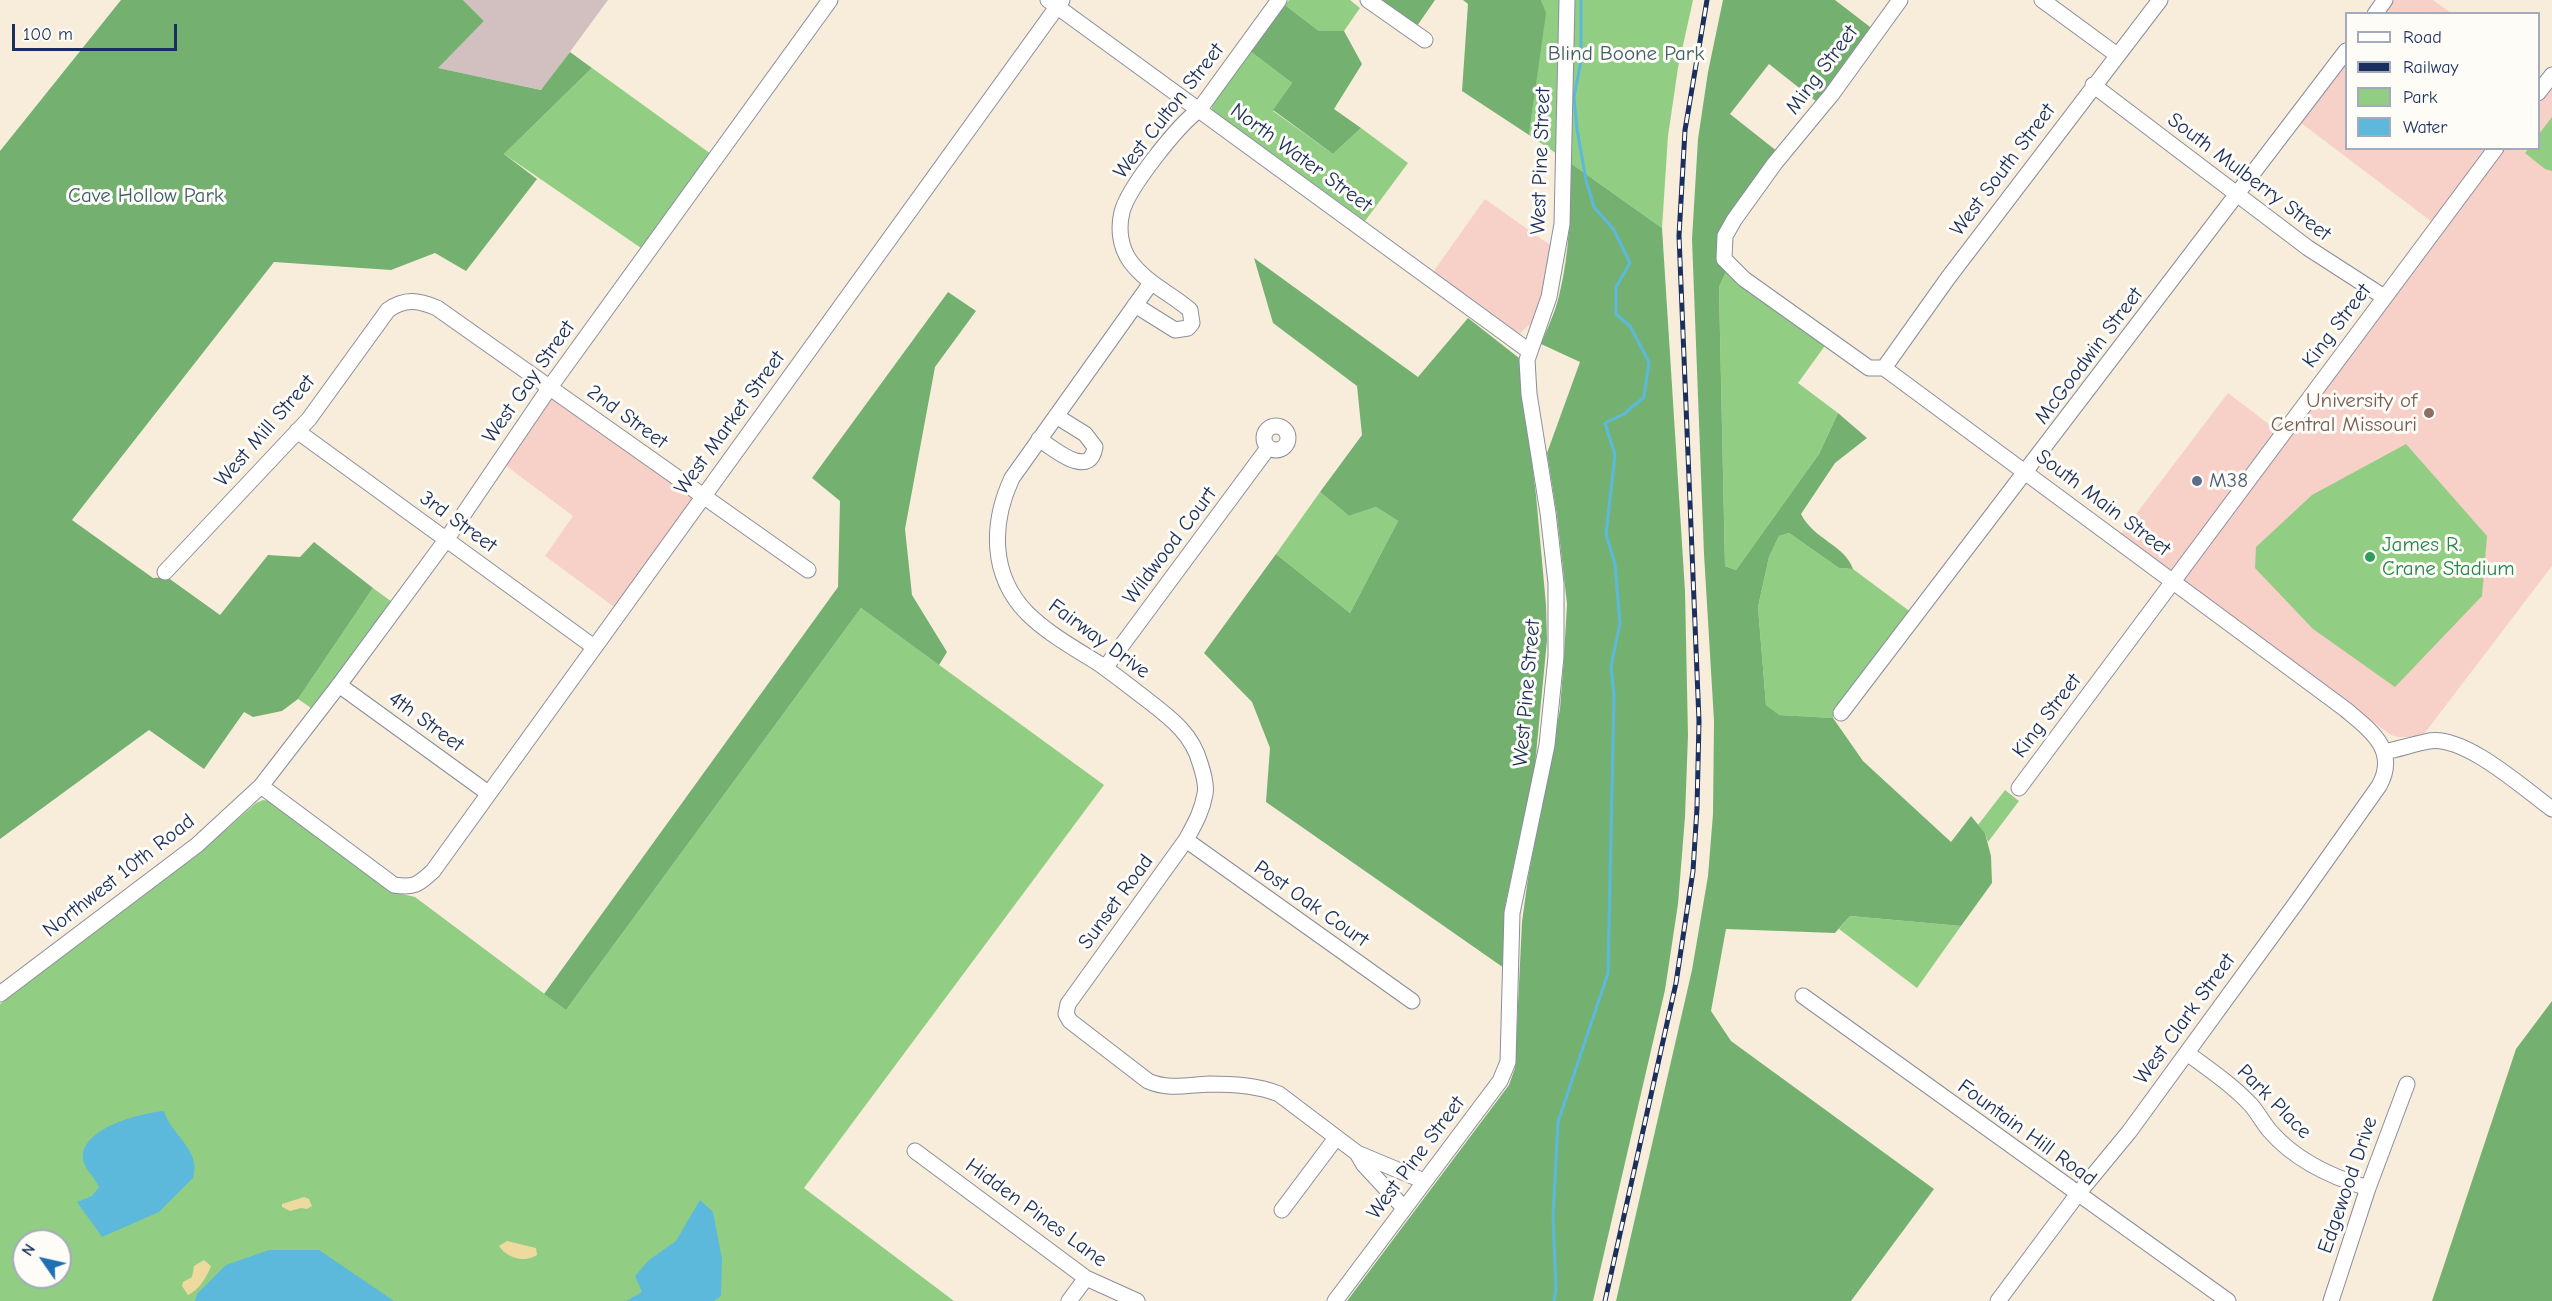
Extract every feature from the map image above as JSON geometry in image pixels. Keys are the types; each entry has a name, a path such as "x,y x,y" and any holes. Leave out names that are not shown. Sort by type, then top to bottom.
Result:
{"street":[{"name":"West Gay Street","path":"261,786 446,540 550,387 830,0"},
{"name":"West Culton Street","path":"1135,305 1175,330 1181,331 1192,323 1190,310 1151,283 1128,259 1121,241 1122,211 1134,188 1186,119 1199,110 1279,0"},
{"path":"1368,0 1425,40"},
{"name":"West Pine Street","path":"1335,1301 1500,1081 1508,1062 1512,913 1547,745 1556,657 1556,583 1548,513 1528,394 1527,360 1528,351 1549,297 1562,224 1567,0"},
{"name":"Ming Street","path":"1775,163 1832,94 1900,0"},
{"path":"2042,0 2117,55"},
{"name":"West South Street","path":"1884,368 2093,85 2160,0"},
{"name":"North Water Street","path":"1056,2 1199,110 1528,351"},
{"name":"West Market Street","path":"261,786 394,885 410,887 421,882 433,872 1056,2"},
{"name":"McGoodwin Street","path":"1840,713 2027,472 2345,52"},
{"path":"2540,90 2552,75"},
{"name":"South Mulberry Street","path":"2093,85 2339,270 2384,297"},
{"name":"King Street","path":"2019,788 2494,150"},
{"name":"South Main Street","path":"1775,163 1725,236 1724,259 1744,279 1869,368 1884,368 2027,472 2345,709 2373,732 2384,752"},
{"name":"Fairway Drive","path":"1151,283 1012,478 1002,499 996,523 997,549 1014,596 1028,613 1046,629 1105,668 1173,719 1187,735 1198,753 1206,792 1199,818 1186,840"},
{"name":"2nd Street","path":"420,301 437,308 808,570"},
{"name":"West Mill Street","path":"165,572 297,431 388,310 397,303 420,301"},
{"path":"1039,440 1073,462 1081,463 1090,459 1094,454 1095,447 1090,439 1056,416"},
{"name":"3rd Street","path":"297,431 594,647"},
{"name":"Wildwood Court","path":"1105,668 1268,448"},
{"name":"4th Street","path":"339,685 488,794"},
{"path":"2384,752 2429,741 2450,742 2493,766 2552,809"},
{"name":"West Clark Street","path":"1998,1301 2129,1132 2379,786 2385,769 2384,752"},
{"name":"Northwest 10th Road","path":"0,994 196,845 261,786"},
{"name":"Sunset Road","path":"1186,840 1068,1004 1066,1014 1070,1021 1148,1081 1160,1086 1210,1084 1269,1089 1279,1094 1357,1153"},
{"name":"Post Oak Court","path":"1186,840 1412,1001"},
{"name":"Fountain Hill Road","path":"1803,996 2228,1301"},
{"name":"Park Place","path":"2187,1053 2221,1077 2252,1106 2269,1130 2294,1153 2341,1180 2368,1188"},
{"name":"Edgewood Drive","path":"2331,1301 2368,1188 2407,1084"},
{"path":"1282,1210 1336,1138"},
{"name":"Hidden Pines Lane","path":"915,1151 1086,1278 1137,1301"},
{"path":"1357,1153 1424,1180"},
{"path":"1357,1153 1364,1165 1404,1208"},
{"path":"1069,1301 1086,1278"}],"shaded area":[{"path":"463,0 608,0 542,90 437,68 484,21"},
{"path":"2394,0 2433,0 2450,12 2385,12"},
{"name":"University of Central Missouri","path":"2345,64 2345,150 2540,150 2540,81 2550,89 2552,87 2552,566 2424,734 2414,737 2391,735 2120,535 2228,393 2287,438 2444,231 2301,123"},
{"path":"1485,199 1553,247 1547,287 1533,322 1520,333 1511,329 1433,272"},
{"path":"552,399 692,498 692,502 617,609 545,556 573,516 505,465 548,401"}],"green space":[{"name":"Cave Hollow Park","path":"121,0 463,0 484,21 438,68 541,90 570,52 592,68 504,154 537,179 466,271 435,253 391,270 274,262 72,520 153,578 167,577 220,615 268,555 300,557 314,542 373,588 298,699 282,711 253,717 244,712 204,769 149,730 0,839 0,151"},
{"path":"1289,0 1350,0 1360,8 1344,31 1319,31 1285,5"},
{"path":"1380,0 1435,0 1417,26"},
{"path":"1463,0 1541,0 1546,13 1529,135 1462,91 1468,4"},
{"path":"1541,0 1561,0 1557,154 1529,135 1545,13"},
{"name":"Blind Boone Park","path":"1572,0 1693,0 1678,68 1668,136 1662,228 1569,162"},
{"path":"1723,0 1835,0 1874,30 1817,102 1769,64 1730,114 1778,152 1730,215 1723,267 1726,272 1719,287 1725,566 1736,570 1819,454 1838,413 1867,438 1835,463 1801,514 1813,530 1843,554 1853,569 1839,568 1789,533 1779,536 1769,557 1758,607 1766,705 1779,715 1833,718 1863,761 1951,842 1971,816 1985,833 1991,856 1992,883 1961,926 1850,916 1835,933 1726,929 1711,1011 1731,1041 1934,1189 1851,1301 1616,1301 1692,970 1708,876 1713,814 1714,721 1704,554 1692,239 1698,139 1708,72"},
{"path":"1285,5 1319,31 1344,31 1362,64 1334,109 1361,128 1333,154 1273,110 1292,83 1250,51"},
{"path":"1250,51 1292,83 1273,111 1333,154 1361,128 1408,163 1365,221 1212,110 1212,103"},
{"path":"592,68 711,154 641,248 504,154"},
{"path":"2552,117 2552,171 2545,169 2525,153 2527,150 2540,150 2540,133"},
{"path":"1569,162 1662,228 1685,591 1688,735 1685,817 1678,904 1665,990 1593,1301 1347,1301 1509,1085 1515,1068 1522,922 1528,878 1560,709 1564,657 1567,604 1547,453 1580,362 1541,344 1553,315 1563,279 1570,213"},
{"path":"1254,258 1418,377 1468,318 1519,358 1536,495 1547,640 1535,765 1505,906 1504,968 1266,802 1270,748 1252,702 1204,653 1276,554 1350,613 1398,521 1376,507 1349,516 1320,492 1362,435 1357,386 1273,323"},
{"path":"1726,272 1827,343 1798,383 1838,413 1819,454 1736,570 1725,566 1719,287"},
{"path":"948,292 976,311 935,367 905,529 912,595 947,652 939,665 861,608 566,1010 544,994 838,587 840,501 812,478"},
{"name":"James R. Crane Stadium","path":"2406,444 2487,536 2482,596 2395,687 2313,629 2255,568 2256,547 2312,495"},
{"path":"1320,492 1349,516 1376,507 1398,521 1350,613 1276,554"},
{"path":"1789,533 1839,568 1853,569 1912,613 1838,704 1833,712 1833,718 1778,715 1766,705 1758,607 1769,557 1779,536"},
{"path":"373,588 392,602 314,710 298,699"},
{"path":"861,608 1104,785 804,1188 954,1301 0,1301 0,1004 198,854 256,803 263,800 270,801 393,892 415,897 566,1010"},
{"path":"2005,790 2019,801 1988,842 1985,833 1978,825"},
{"path":"1850,916 1961,926 1917,988 1839,929"},
{"path":"2552,1001 2552,1301 2432,1301 2516,1049"}],"sand":[{"path":"304,1197 309,1199 312,1206 307,1209 290,1211 282,1207 282,1204"},
{"path":"507,1241 536,1248 537,1255 521,1259 506,1254 499,1246"},
{"path":"204,1260 211,1266 199,1287 188,1295 182,1286 183,1282 192,1277 194,1266"}],"water":[{"path":"164,1111 193,1159 195,1168 193,1178 159,1212 102,1237 77,1202 92,1196 99,1187 84,1162 85,1147 102,1130 114,1124 141,1115"},
{"path":"700,1200 713,1212 722,1259 721,1296 714,1301 626,1301 642,1292 635,1276 649,1260 676,1241"},
{"path":"269,1250 319,1250 394,1301 195,1301 197,1294 226,1265"}],"waterway":[{"path":"1554,1301 1556,1289 1553,1218 1558,1122 1608,973 1614,696 1611,666 1620,623 1615,564 1606,534 1615,455 1605,423 1624,414 1644,397 1649,362 1630,326 1616,314 1616,287 1630,263 1614,230 1594,207 1586,180 1574,97 1581,61 1581,0"}],"railway":[{"path":"1605,1301 1676,983 1693,871 1699,721 1679,236 1685,130 1707,0"}],"place":[{"name":"University of Central Missouri","path":"2429,413"},
{"name":"M38","path":"2197,481"},
{"name":"James R. Crane Stadium","path":"2370,557"}]}
